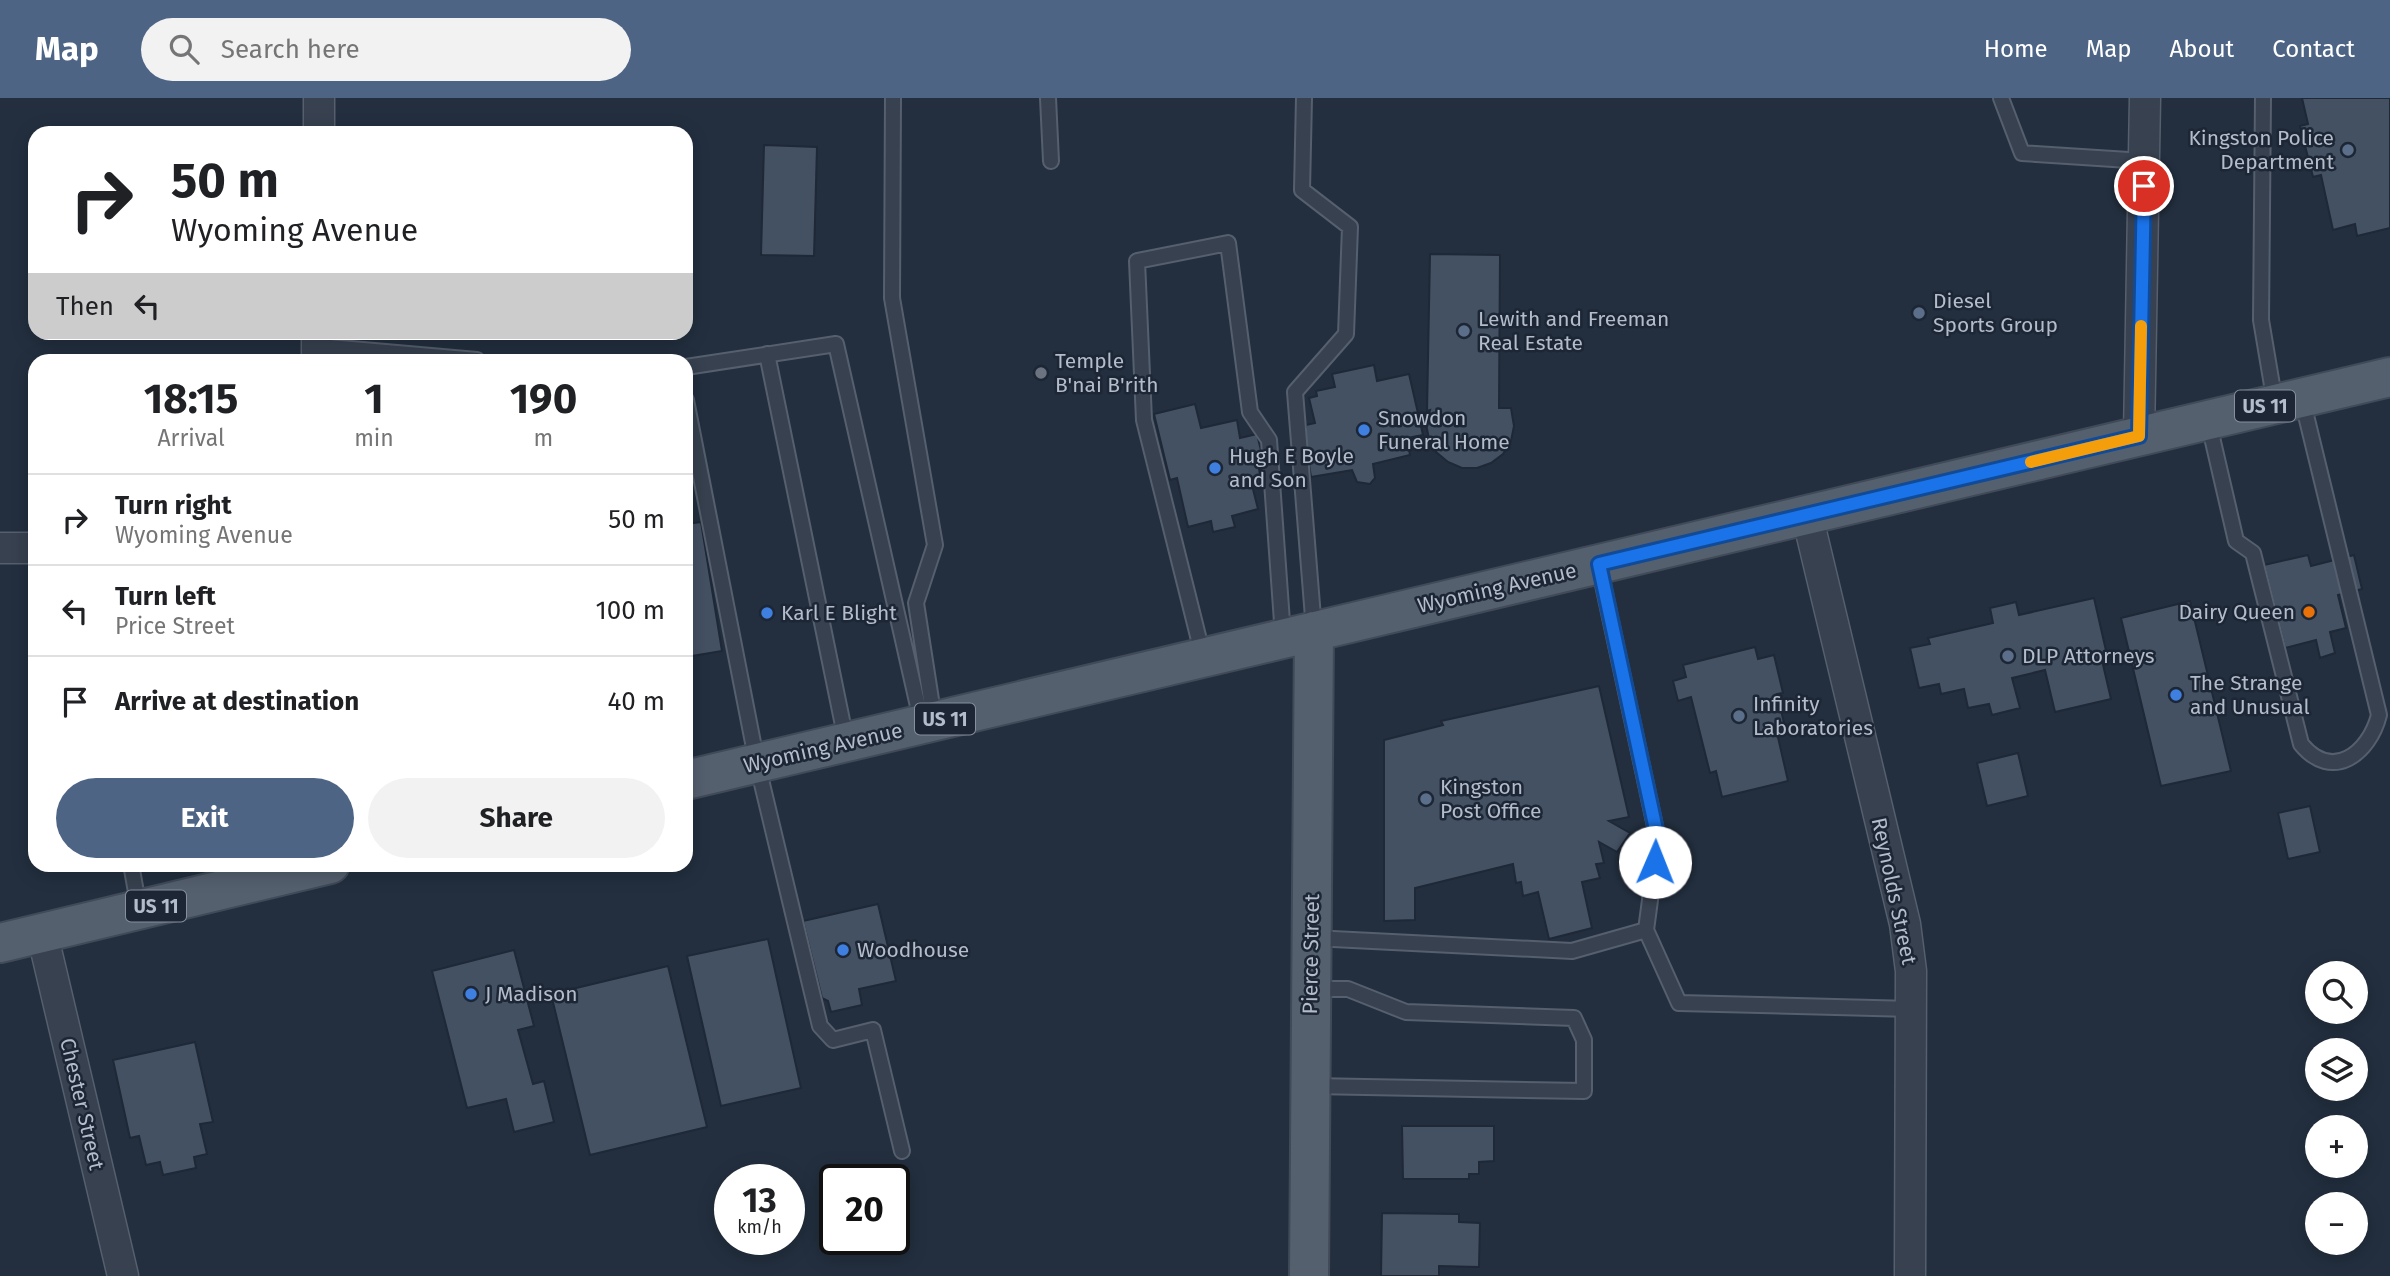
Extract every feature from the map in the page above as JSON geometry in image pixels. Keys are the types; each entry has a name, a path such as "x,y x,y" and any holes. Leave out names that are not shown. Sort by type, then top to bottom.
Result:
{"main road":[{"name":"Wyoming Avenue","path":"693,778 2390,377"},
{"name":"Pierce Street","path":"1299,635 1312,937 1309,1276"},
{"name":"US 11","path":"0,943 139,910 242,880 285,872"}],"street":[{"path":"319,98 319,126"},
{"path":"2139,436 2145,98"},
{"name":"Reynolds Street","path":"1807,515 1905,924 1911,971 1912,1009 1910,1276"},
{"path":"0,548 28,548"},
{"name":"Chester Street","path":"43,933 123,1276"}],"lane":[{"path":"893,98 892,298 935,545 916,603 928,723"},
{"path":"1048,98 1051,160"},
{"path":"1299,635 1295,392 1346,334 1350,226 1302,190 1304,98"},
{"path":"2001,98 2022,152 2144,161"},
{"path":"2208,420 2236,541 2253,553 2301,744 2311,757 2325,763 2337,763 2362,750 2371,740 2379,715 2289,401 2261,320 2263,98"},
{"path":"1203,658 1144,420 1137,261 1228,243 1250,412 1269,440 1299,635"},
{"path":"693,366 836,344 928,723"},
{"path":"317,346 408,354"},
{"path":"767,354 846,742"},
{"path":"693,436 757,763 820,1026 834,1040 873,1030 902,1151"},
{"path":"1599,564 1658,839 1646,930 1679,1003 1912,1009"},
{"path":"132,872 139,910"},
{"path":"1312,937 1572,951 1646,930"},
{"path":"1310,1086 1584,1091 1584,1041 1574,1018 1406,1013 1348,989 1311,989"}],"building":[{"name":"Kingston Police Department","path":"2302,98 2390,98 2390,228 2357,236 2355,224 2333,230 2321,175 2313,177 2300,126 2308,124"},
{"path":"764,145 817,147 814,256 761,255"},
{"name":"Lewith and Freeman Real Estate","path":"1430,254 1500,255 1499,408 1511,408 1514,426 1511,441 1503,454 1491,463 1477,468 1462,468 1448,462 1436,452 1429,439 1426,424 1430,410 1427,411"},
{"name":"Snowdon Funeral Home","path":"1374,365 1377,381 1409,374 1423,435 1407,438 1410,455 1373,464 1375,478 1370,484 1357,482 1352,470 1311,477 1306,425 1315,423 1309,398 1317,396 1316,391 1335,387 1332,374"},
{"name":"Hugh E Boyle and Son","path":"1195,404 1201,428 1237,420 1240,438 1257,434 1265,467 1259,469 1262,483 1252,485 1258,509 1232,516 1235,527 1213,532 1211,521 1188,527 1177,478 1170,480 1154,414"},
{"path":"701,522 722,651 693,656 693,523"},
{"name":"Dairy Queen","path":"2308,555 2311,566 2354,555 2362,589 2338,595 2346,628 2330,632 2335,653 2320,658 2316,640 2285,648 2264,565"},
{"name":"DLP Attorneys","path":"2094,598 2107,655 2101,656 2111,699 2055,712 2045,670 2012,678 2020,708 1992,715 1989,704 1968,708 1964,689 1941,694 1939,684 1919,688 1910,648 1930,644 1928,638 1993,623 1990,608 2016,602 2019,615"},
{"name":"The Strange and Unusual","path":"2190,601 2231,771 2161,786 2121,618"},
{"name":"Infinity Laboratories","path":"1755,647 1758,659 1774,655 1783,693 1777,694 1786,731 1777,733 1788,781 1722,797 1716,771 1710,773 1691,697 1678,701 1673,681 1686,677 1683,665"},
{"path":"1599,686 1629,817 1609,821 1630,833 1617,852 1599,842 1604,863 1596,864 1600,878 1582,882 1592,928 1549,939 1538,892 1523,896 1521,882 1516,883 1513,864 1415,888 1415,920 1384,921 1384,740 1443,725 1441,721"},
{"path":"2018,753 2028,796 1987,806 1977,763"},
{"path":"2310,806 2320,852 2288,859 2278,813"},
{"path":"878,904 896,981 859,989 862,1005 831,1012 828,1001 822,998 803,921"},
{"path":"768,939 801,1088 721,1106 687,956"},
{"path":"514,950 534,1026 518,1030 533,1084 544,1081 554,1122 514,1132 506,1099 467,1108 432,971"},
{"path":"668,966 707,1127 590,1155 551,994"},
{"path":"195,1042 213,1122 200,1124 207,1154 194,1157 196,1168 163,1175 160,1162 146,1165 139,1136 130,1138 113,1060"},
{"path":"1402,1126 1494,1126 1494,1161 1479,1162 1479,1174 1469,1174 1469,1179 1403,1179"},
{"path":"1382,1213 1459,1214 1459,1222 1480,1223 1479,1267 1439,1266 1439,1276 1381,1276"}],"slow traffic":[{"path":"2031,462 2139,436 2141,326"}],"place":[{"name":"Kingston Police Department","path":"2348,150"},
{"name":"Diesel Sports Group","path":"1919,313"},
{"name":"Lewith and Freeman Real Estate","path":"1464,331"},
{"name":"Temple B'nai B'rith","path":"1041,373"},
{"name":"Snowdon Funeral Home","path":"1364,430"},
{"name":"Hugh E Boyle and Son","path":"1215,468"},
{"name":"Dairy Queen","path":"2309,612"},
{"name":"Karl E Blight","path":"767,613"},
{"name":"DLP Attorneys","path":"2008,656"},
{"name":"The Strange and Unusual","path":"2176,695"},
{"name":"Infinity Laboratories","path":"1739,716"},
{"name":"Kingston Post Office","path":"1426,799"},
{"name":"Woodhouse","path":"843,950"},
{"name":"J Madison","path":"471,994"}],"route":[{"path":"1655,862 1658,839 1599,564 2139,436 2144,186"}]}
